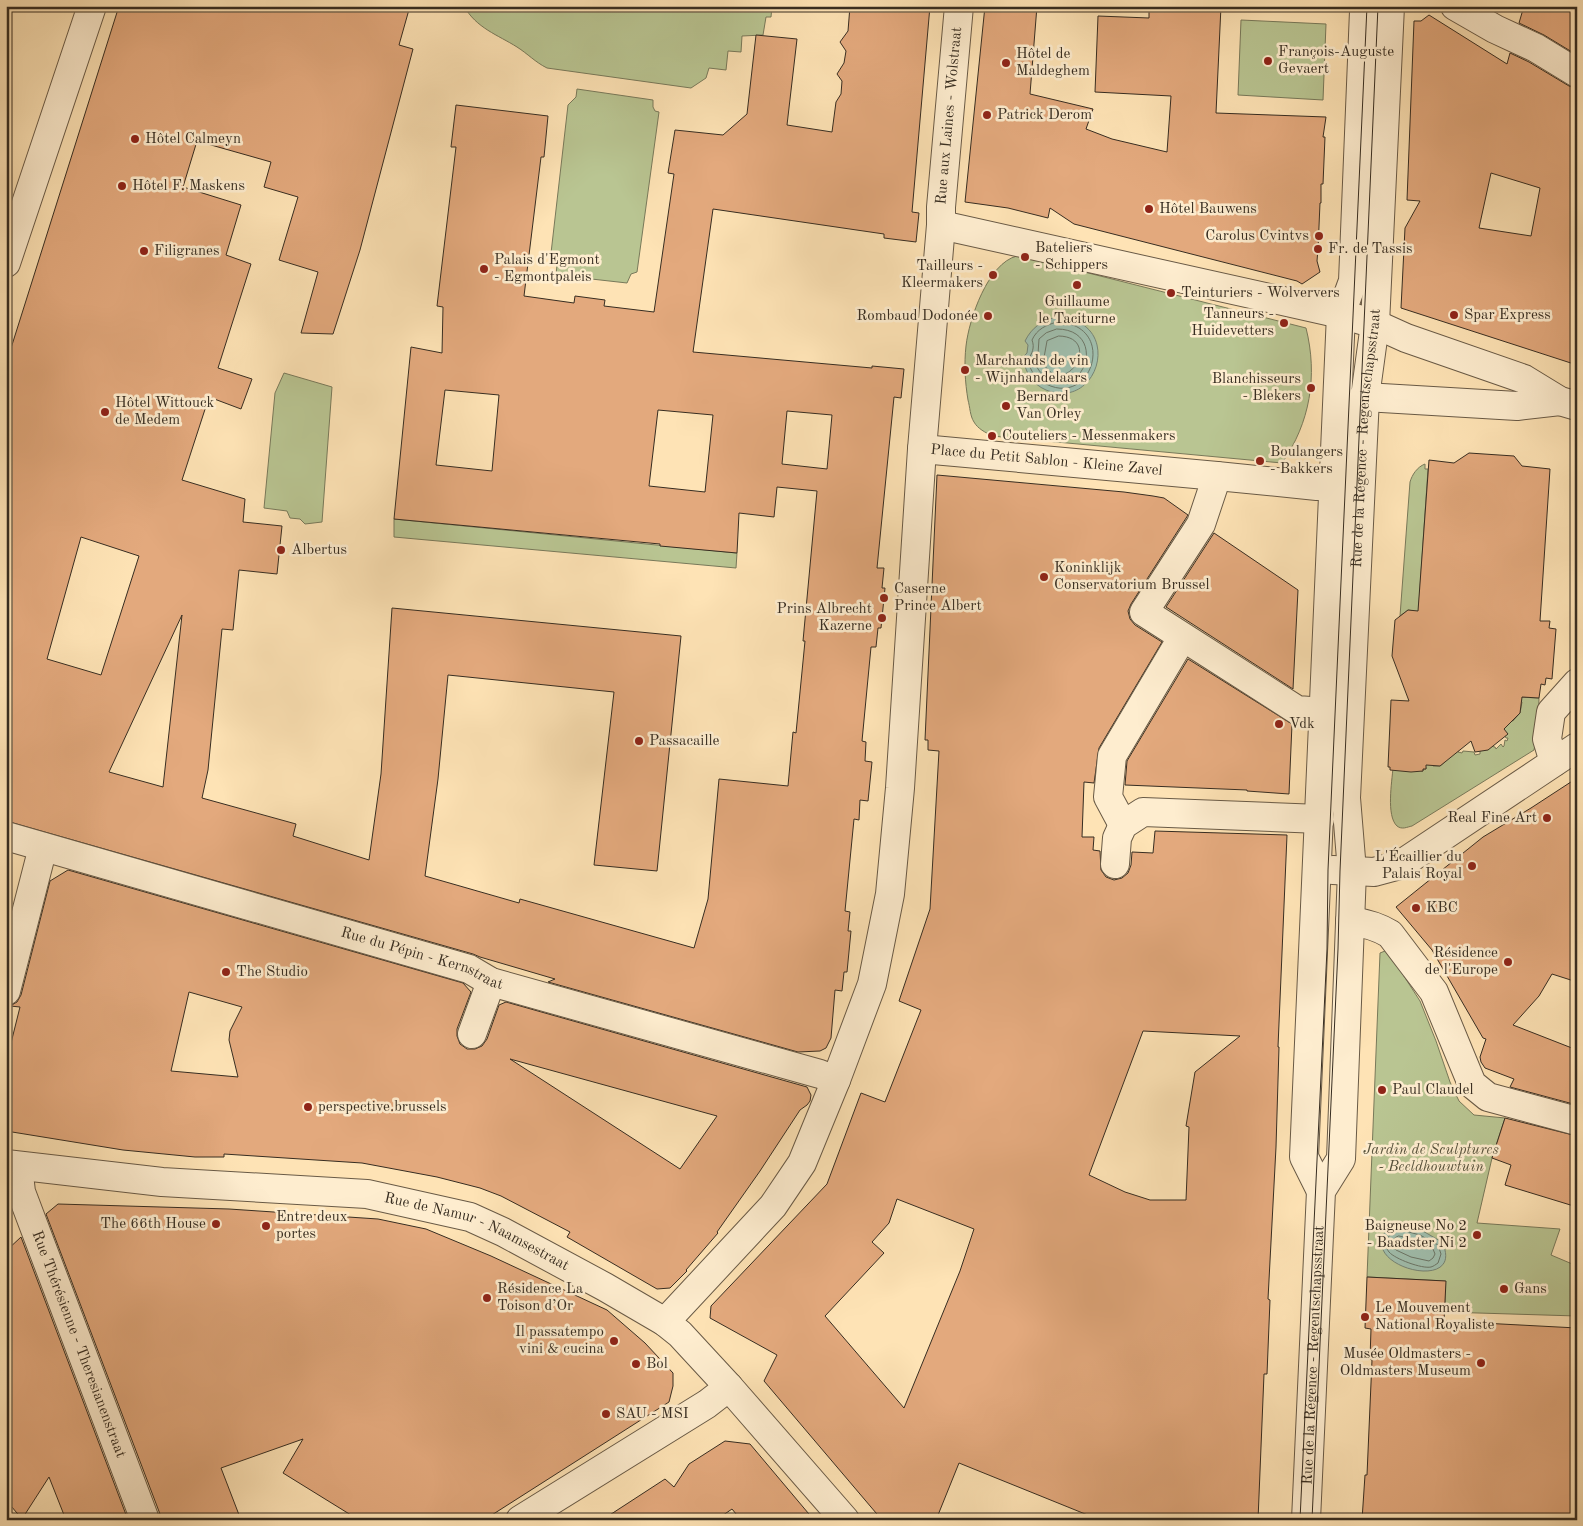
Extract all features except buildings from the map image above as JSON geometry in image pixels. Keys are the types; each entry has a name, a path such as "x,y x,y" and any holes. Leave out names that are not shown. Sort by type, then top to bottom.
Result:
{"street":[{"path":"6,263 92,6"},
{"name":"Rue aux Laines - Wolstraat","path":"941,225 940,207 959,6"},
{"name":"Rue de la Régence - Regentschapsstraat","path":"1321,1191 1341,1159 1352,871 1346,798 1347,487 1336,418 1341,314 1353,281 1363,6"},
{"name":"Rue de la Régence - Regentschapsstraat","path":"1306,1520 1321,1191 1304,1157 1318,869 1323,712 1347,487 1365,397 1375,324 1390,6"},
{"path":"1455,6 1495,29 1536,48 1577,73"},
{"path":"941,225 1341,314 1375,324 1406,338 1524,379 1568,404"},
{"name":"Place du Petit Sablon - Kleine Zavel","path":"941,225 922,449 1317,486 1347,487"},
{"path":"1336,418 1365,397 1517,406 1568,404"},
{"path":"665,1322 773,1206 802,1163 872,984 890,894 900,788 922,449"},
{"path":"1217,476 1201,524 1144,612 1297,710 1323,712"},
{"path":"1123,825 1108,797 1112,756 1182,638"},
{"path":"1554,762 1547,739 1551,712 1577,682"},
{"path":"1318,869 1374,872 1400,865 1577,747"},
{"path":"1115,864 1117,838 1123,825 1144,812 1320,819"},
{"name":"Rue du Pépin - Kernstraat","path":"6,836 469,969 491,982 836,1080"},
{"path":"6,992 44,847"},
{"path":"1350,921 1369,924 1381,928 1390,934 1434,992 1472,1084 1488,1097 1577,1121"},
{"path":"472,1034 491,982"},
{"name":"Rue de Namur - Naamsestraat","path":"12,1165 162,1182 367,1194 470,1217 503,1232 605,1287 665,1322 680,1334 729,1387 844,1520"},
{"name":"Rue Thérésienne - Theresianenstraat","path":"12,1165 145,1520"},
{"path":"520,1520 707,1404 729,1387"}],"green space":[{"path":"464,6 772,6 771,17 766,17 763,35 742,36 741,52 728,51 726,70 709,68 706,78 691,88 547,68 481,25 469,14"},
{"path":"1241,20 1326,24 1323,100 1238,95"},
{"path":"577,89 653,100 655,111 659,112 637,272 631,274 627,283 556,275 557,265 550,262 568,105 576,97"},
{"path":"1017,256 1306,328 1311,364 1309,398 1299,432 1292,448 1282,463 992,436 980,428 972,417 967,393 965,360 968,335 976,308 989,280 997,269"},
{"path":"284,373 332,387 322,522 305,524 300,519 290,518 287,511 264,508 275,393"},
{"path":"1425,464 1425,469 1428,469 1418,618 1414,611 1408,610 1400,616 1410,482 1415,472"},
{"path":"394,519 737,553 736,568 394,537"},
{"path":"1517,697 1539,698 1538,730 1534,750 1412,826 1403,828 1397,826 1391,807 1393,768 1421,769 1423,771 1426,767 1423,767 1429,760 1433,766 1440,766 1445,762 1446,756 1459,749 1458,752 1474,752 1475,755 1480,754 1480,751 1490,746 1496,749 1501,744 1503,747 1505,740 1507,741 1508,738 1506,738 1503,732 1503,719 1513,721 1520,713 1522,702"},
{"name":"Jardin de Sculptures - Beeldhouwtuin","path":"1385,951 1391,956 1420,1001 1459,1101 1474,1115 1505,1118 1492,1158 1477,1223 1560,1229 1551,1255 1577,1266 1577,1316 1445,1312 1445,1281 1367,1277 1380,953"}],"water":[{"path":"1056,317 1078,322 1091,332 1097,347 1097,362 1091,377 1080,388 1065,393 1046,390 1033,381 1025,368 1023,357 1027,353 1028,345 1025,341 1034,328 1046,320"},
{"path":"1399,1224 1421,1230 1442,1242 1446,1257 1441,1266 1431,1271 1418,1270 1404,1267 1391,1260 1383,1250 1382,1239 1386,1231"}],"tram line":[{"path":"1300,1520 1327,949 1328,870 1367,6"},
{"path":"1312,1520 1378,6"}],"place":[{"name":"François-Auguste Gevaert","path":"1268,61"},
{"name":"Hôtel de Maldeghem","path":"1006,63"},
{"name":"Patrick Derom","path":"987,115"},
{"name":"Hôtel Calmeyn","path":"135,139"},
{"name":"Hôtel F. Maskens","path":"122,186"},
{"name":"Hôtel Bauwens","path":"1149,209"},
{"name":"Carolus Cvintvs","path":"1319,236"},
{"name":"Fr. de Tassis","path":"1318,249"},
{"name":"Filigranes","path":"144,251"},
{"name":"Bateliers - Schippers","path":"1025,257"},
{"name":"Palais d'Egmont - Egmontpaleis","path":"484,269"},
{"name":"Tailleurs - Kleermakers","path":"993,275"},
{"name":"Guillaume le Taciturne","path":"1077,285"},
{"name":"Teinturiers - Wolververs","path":"1171,293"},
{"name":"Spar Express","path":"1454,315"},
{"name":"Rombaud Dodonée","path":"988,316"},
{"name":"Tanneurs - Huidevetters","path":"1284,323"},
{"name":"Marchands de vin - Wijnhandelaars","path":"965,370"},
{"name":"Blanchisseurs - Blekers","path":"1311,388"},
{"name":"Bernard Van Orley","path":"1006,406"},
{"name":"Hôtel Wittouck de Medem","path":"105,412"},
{"name":"Couteliers - Messenmakers","path":"992,436"},
{"name":"Boulangers - Bakkers","path":"1260,461"},
{"name":"Albertus","path":"281,550"},
{"name":"Koninklijk Conservatorium Brussel","path":"1044,577"},
{"name":"Caserne Prince Albert","path":"884,598"},
{"name":"Prins Albrecht Kazerne","path":"882,618"},
{"name":"Vdk","path":"1279,724"},
{"name":"Passacaille","path":"639,741"},
{"name":"Real Fine Art","path":"1547,818"},
{"name":"L'Écaillier du Palais Royal","path":"1472,866"},
{"name":"KBC","path":"1416,908"},
{"name":"Résidence de l'Europe","path":"1508,962"},
{"name":"The Studio","path":"226,972"},
{"name":"Paul Claudel","path":"1382,1090"},
{"name":"perspective.brussels","path":"308,1107"},
{"name":"The 66th House","path":"216,1224"},
{"name":"Entre deux portes","path":"266,1226"},
{"name":"Baigneuse No 2 - Baadster Ni 2","path":"1477,1235"},
{"name":"Gans","path":"1504,1289"},
{"name":"Résidence La Toison d’Or","path":"487,1298"},
{"name":"Le Mouvement National Royaliste","path":"1365,1317"},
{"name":"Il passatempo vini & cucina","path":"614,1341"},
{"name":"Musée Oldmasters - Oldmasters Museum","path":"1481,1363"},
{"name":"Bol","path":"636,1364"},
{"name":"SAU - MSI","path":"606,1414"}]}
